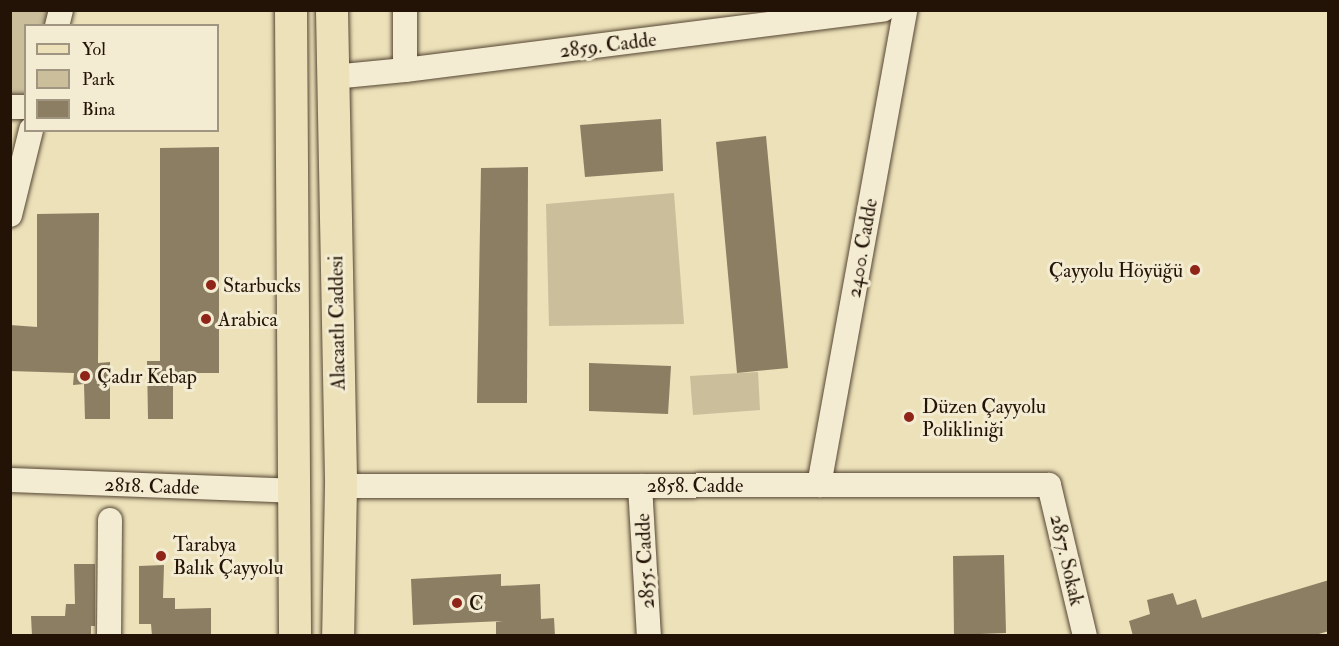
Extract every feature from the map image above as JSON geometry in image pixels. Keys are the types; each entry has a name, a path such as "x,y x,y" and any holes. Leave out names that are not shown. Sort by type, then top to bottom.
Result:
{"main road":[{"path":"291,10 295,636"},
{"name":"Alacaatlı Caddesi","path":"332,10 341,486 338,636"}],"street":[{"path":"405,10 405,70"},
{"name":"2859. Cadde","path":"333,77 883,10"},
{"name":"2400. Cadde","path":"819,485 905,10"},
{"path":"10,215 31,132"},
{"name":"2818. Cadde","path":"10,480 294,491"},
{"name":"2858. Cadde","path":"341,486 1049,485"},
{"name":"2857. Sokak","path":"1049,485 1085,636"},
{"name":"2855. Cadde","path":"640,486 649,636"},
{"path":"109,636 110,519"}],"green space":[{"path":"10,11 50,11 46,24 24,24 24,96 11,97"},
{"path":"674,193 684,324 549,326 546,204"},
{"path":"758,372 760,410 693,415 690,376"}],"building":[{"path":"661,119 663,171 585,177 580,125"},
{"path":"766,136 788,368 737,373 716,142"},
{"path":"219,147 219,373 183,373 183,384 173,384 173,419 148,419 147,361 160,361 160,148"},
{"path":"528,167 527,403 477,403 481,168"},
{"path":"99,213 98,363 110,362 110,419 85,419 84,384 73,385 74,373 10,371 10,325 37,327 37,214"},
{"path":"589,363 671,366 668,414 589,411"},
{"path":"1004,555 1006,633 954,635 953,556"},
{"path":"74,564 95,564 95,626 91,626 91,636 32,636 31,616 65,616 66,604 75,604"},
{"path":"164,565 163,598 175,598 175,609 211,608 211,636 152,636 151,624 139,624 139,566"},
{"name":"C","path":"501,574 501,586 540,584 541,619 554,618 555,636 496,636 496,622 503,621 413,625 411,579"},
{"path":"1329,580 1329,631 1312,636 1133,636 1129,621 1150,614 1147,600 1173,593 1177,605 1196,599 1202,618"}],"place":[{"name":"Çayyolu Höyüğü","path":"1195,270"},
{"name":"Starbucks","path":"211,285"},
{"name":"Arabica","path":"206,319"},
{"name":"Çadır Kebap","path":"85,376"},
{"name":"Düzen Çayyolu Polikliniği","path":"909,417"},
{"name":"Tarabya Balık Çayyolu","path":"161,556"},
{"name":"C","path":"457,603"}]}
